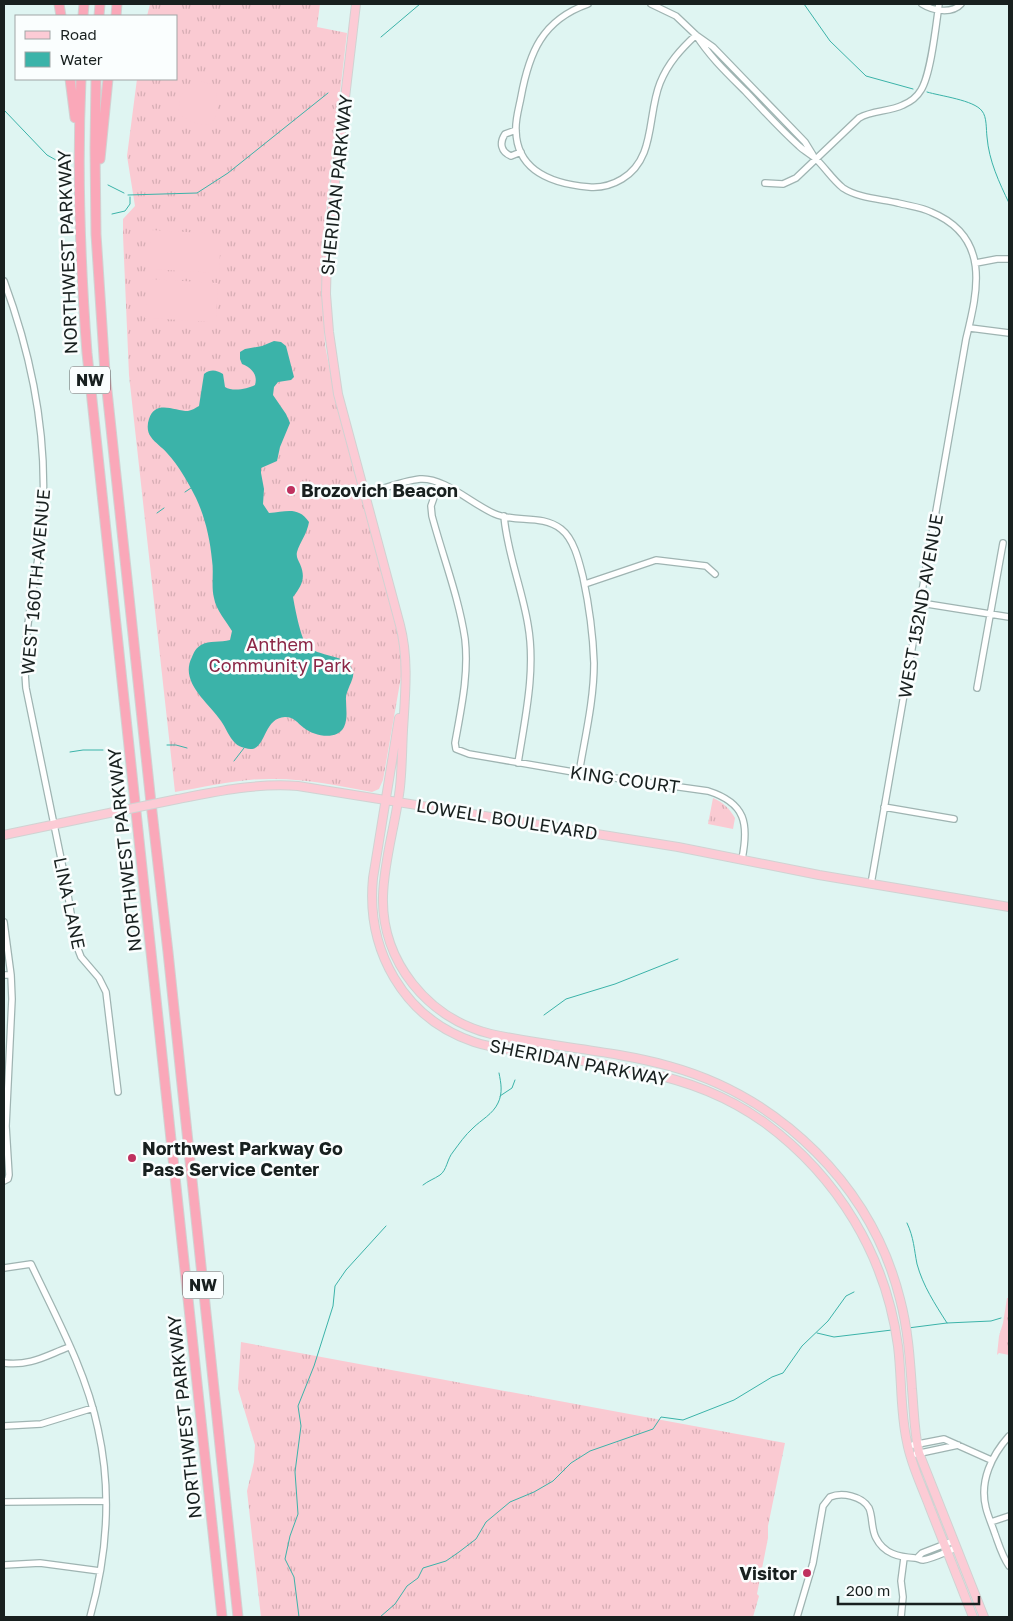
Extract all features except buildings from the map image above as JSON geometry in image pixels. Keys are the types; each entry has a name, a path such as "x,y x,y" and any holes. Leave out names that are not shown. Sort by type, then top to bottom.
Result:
{"highway":[{"path":"70,80 78,162"},
{"name":"NORTHWEST PARKWAY","path":"81,80 78,162 87,353 222,1617"},
{"name":"NORTHWEST PARKWAY","path":"96,80 96,211 100,312 109,414 238,1617"},
{"path":"96,211 108,80"}],"main road":[{"name":"SHERIDAN PARKWAY","path":"356,4 328,234 326,294 332,360 338,394 403,634 405,659 400,787 384,882 384,916 387,932 396,956 408,979 425,998 452,1019 474,1030 499,1036 642,1060 668,1066 716,1083 761,1107 790,1128 833,1170 854,1197 880,1242 901,1300 910,1349 914,1425 919,1453 984,1617"},
{"name":"SHERIDAN PARKWAY","path":"404,687 373,878 372,915 377,941 387,966 396,981 411,1001 425,1014 443,1027 478,1043 669,1078 716,1095 763,1122 808,1160 843,1202 862,1233 873,1256 890,1306 898,1348 902,1410 910,1456 973,1617"},
{"name":"LOWELL BOULEVARD","path":"4,835 238,788 278,785 303,787 613,836 871,884 1009,907"}],"street":[{"path":"588,4 572,11 556,22 536,46 525,74 516,130 521,152 527,162 538,173 560,182 597,187 613,184 628,175 638,165 645,152 655,97 664,74 676,55 696,35"},
{"path":"651,4 676,16 696,35 713,47 805,142 816,159 838,183 850,192 924,209 946,220 966,240 976,263 1009,259"},
{"path":"922,4 927,7 939,6 950,10 961,4"},
{"path":"766,184 790,181 801,174 859,118 866,114 904,105 920,91 926,76 939,6"},
{"path":"696,35 706,50 765,112 800,147 816,159"},
{"path":"733,78 739,73"},
{"path":"765,112 772,107"},
{"path":"516,130 505,134 502,148 511,156 521,152"},
{"name":"WEST 152ND AVENUE","path":"871,884 966,340 977,293 976,263"},
{"name":"WEST 160TH AVENUE","path":"4,281 25,343 34,384 41,432 44,468 43,517 24,670 54,825"},
{"path":"970,328 1009,333"},
{"path":"365,494 421,479 432,480 485,509 504,516 551,522 563,530 577,554 592,626 594,665 591,699 579,773"},
{"name":"KING COURT","path":"439,483 431,506 432,516 465,641 464,689 455,743 456,749 469,754 579,773 708,791 730,800 742,816 746,838 742,859"},
{"path":"504,516 506,539 522,593 529,627 531,661 529,691 518,762"},
{"path":"977,688 1003,543"},
{"path":"584,584 656,560 706,566 715,574"},
{"path":"921,602 1009,617"},
{"path":"884,807 954,819"},
{"name":"LINA LANE","path":"54,825 78,952 84,962 99,978 106,992 118,1092"},
{"path":"4,922 11,975 5,1122 9,1175 8,1179 4,1181"},
{"path":"4,975 11,975"},
{"path":"4,1268 31,1264 69,1346 92,1408 103,1452 106,1501 103,1557 90,1617"},
{"path":"4,1362 28,1363 46,1358 69,1346"},
{"path":"4,1426 41,1424 92,1408"},
{"path":"1009,1436 991,1460 984,1496 985,1507 1002,1553 1009,1566"},
{"path":"908,1446 944,1439 991,1460"},
{"path":"910,1456 958,1445"},
{"path":"797,1617 813,1563 823,1506 830,1497 839,1494 863,1501 870,1512 873,1531 879,1543 891,1554 904,1558 923,1560 955,1544"},
{"path":"4,1502 106,1501"},
{"path":"991,1522 1009,1516"},
{"path":"901,1617 904,1558"},
{"path":"4,1565 40,1563 100,1571"}],"green space":[{"name":"Anthem Community Park","path":"150,4 320,4 317,27 347,33 323,238 322,271 325,345 337,407 394,615 401,649 402,671 383,780 379,789 372,792 336,785 286,779 262,779 237,781 175,792 129,375 123,235 123,219 135,206 127,156 137,80 178,80 178,15 147,15"},
{"path":"201,81 210,84 216,90 217,107 215,119 210,124 205,125 184,117 178,111 181,95"},
{"path":"151,230 221,234 219,273 148,269"},
{"path":"148,279 218,283 216,322 145,318"},
{"path":"713,798 723,804 735,818 733,829 708,824"},
{"path":"1007,1298 1009,1298 1009,1355 999,1353 997,1355 999,1336"},
{"path":"241,1342 785,1443 768,1526 768,1538 757,1594 759,1596 753,1617 261,1617 247,1491 254,1462 255,1445 238,1389"}],"water":[{"path":"274,341 281,342 286,346 294,377 291,380 278,382 274,387 273,395 290,423 280,447 277,461 261,468 264,489 263,504 269,513 296,512 305,517 309,522 297,554 303,577 299,589 293,597 300,628 306,644 311,649 345,661 353,672 353,678 346,696 346,720 341,731 331,736 319,735 308,731 294,719 285,717 277,719 272,723 261,742 252,749 240,746 233,741 221,721 197,691 189,675 189,666 198,647 208,643 230,640 232,631 215,602 210,544 199,505 179,469 167,453 151,437 148,426 149,419 156,409 166,408 188,411 199,406 204,374 209,371 223,374 225,387 228,389 248,388 255,385 255,375 242,364 240,352"}],"waterway":[{"path":"381,37 420,4"},
{"path":"804,4 830,41 866,76 913,89"},
{"path":"927,92 965,101 982,111 986,120 988,146 992,163 1009,203"},
{"path":"128,195 197,193 228,173 328,93"},
{"path":"4,110 47,155 65,165"},
{"path":"108,185 124,193"},
{"path":"112,214 125,211 130,204 130,197"},
{"path":"185,492 191,488"},
{"path":"157,513 164,508"},
{"path":"167,745 187,748"},
{"path":"234,761 244,748"},
{"path":"70,752 103,750"},
{"path":"544,1015 566,999 615,984 678,959"},
{"path":"423,1185 442,1173 451,1155 462,1140 496,1107 501,1092 499,1073"},
{"path":"500,1096 512,1088 515,1080"},
{"path":"907,1223 923,1280 947,1323 991,1321 1001,1318"},
{"path":"299,1617 294,1577 285,1559 290,1536 298,1514 295,1472 301,1426 298,1406 314,1366 333,1306 335,1286 346,1270 386,1226"},
{"path":"380,1617 395,1604 407,1586 418,1578 423,1568 446,1561 459,1552 476,1539 486,1522 510,1502 534,1492 553,1481 571,1463 590,1451 653,1429 661,1417 683,1420 734,1400 772,1377 783,1373 802,1346 828,1321 846,1296 854,1292"},
{"path":"908,1328 947,1323"},
{"path":"817,1333 834,1337 892,1330"}],"place":[{"name":"Brozovich Beacon","path":"291,490"},
{"name":"Northwest Parkway Go Pass Service Center","path":"132,1158"},
{"name":"Visitor","path":"807,1573"}]}
